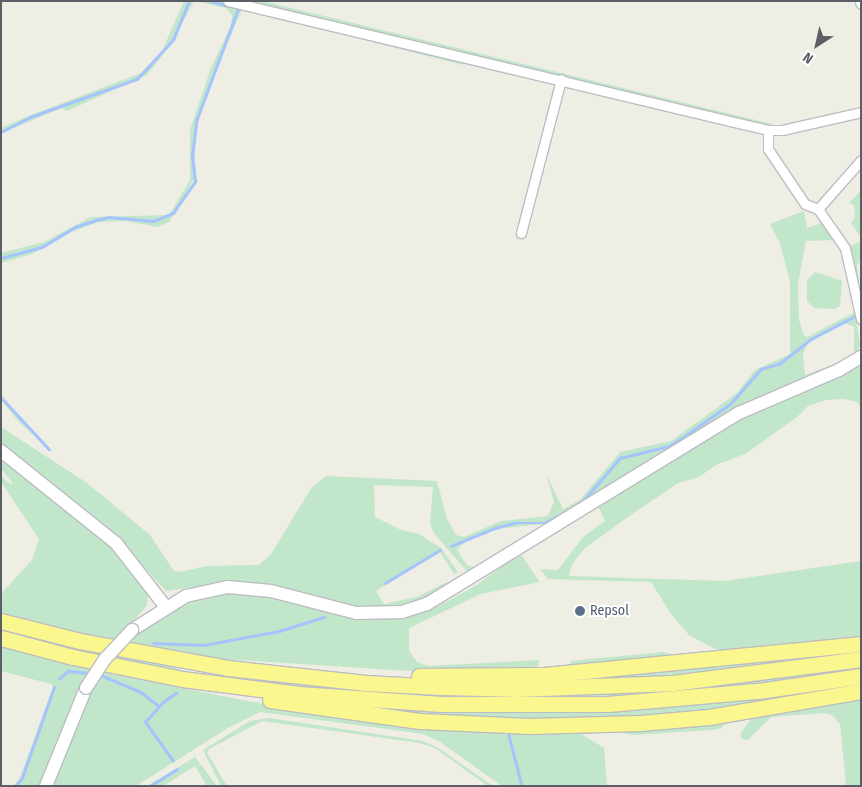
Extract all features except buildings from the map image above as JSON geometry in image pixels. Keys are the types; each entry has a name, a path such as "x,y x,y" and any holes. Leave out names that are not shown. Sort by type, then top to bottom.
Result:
{"highway":[{"path":"1,621 80,641 185,662 307,678 442,687 596,686 754,674 861,659"},
{"path":"1,638 73,657 182,679 360,700 521,705 676,699 861,676"},
{"path":"307,678 544,675 861,644"},
{"path":"182,679 222,691 330,711 420,721 530,726 640,723 709,717 861,691"}],"street":[{"path":"228,1 768,130 782,130 861,112"},
{"path":"521,233 561,80"},
{"path":"768,130 768,149 773,157 805,204 818,209 844,248 861,319"},
{"path":"818,209 861,160"},
{"path":"46,786 86,688 105,660 132,630 165,606 206,590 228,587 271,591 356,613 402,612 427,604 739,413 839,370 861,357"},
{"path":"1,451 116,543 165,606"}],"green space":[{"path":"184,1 194,1 171,44 147,75 67,111 62,108 1,133 1,128 26,117 141,73 162,51"},
{"path":"195,1 222,1 354,32 464,59 463,65 242,9 202,105 194,134 196,176 169,222 158,227 126,221 98,222 69,233 32,254 1,263 1,253 44,242 91,217 169,215 190,180 190,130 211,68 231,26 232,15 226,8"},
{"path":"243,1 262,1 772,124 772,127"},
{"path":"861,190 861,237 851,223 855,218 854,205 849,203"},
{"path":"804,211 807,228 824,222 835,240 806,241 798,284 799,320 804,335 807,337 855,312 860,345 855,356 730,413 470,575 433,532 430,523 433,487 374,485 375,517 401,530 419,534 441,548 458,572 454,574 440,552 376,591 384,604 417,597 447,582 446,589 415,602 395,607 351,607 273,586 235,581 166,591 115,535 1,443 1,427 87,483 150,535 174,571 180,572 207,566 259,565 271,554 312,487 326,476 437,481 447,519 456,535 464,537 501,521 548,516 554,502 546,474 563,509 580,500 620,452 671,441 737,393 755,370 790,354 790,281 780,244 770,224","holes":["845,323 854,327 854,353 848,359 805,375 803,354 808,343","551,523 477,568 467,565 457,550 465,542 497,529"]},
{"path":"861,241 861,260 857,265 861,304 848,248"},
{"path":"815,272 842,281 840,306 835,309 814,308 807,301 807,280"},
{"path":"856,365 861,367 861,409 857,402 844,399 825,400 808,406 797,417 745,454 716,465 699,477 678,483 625,519 584,549 572,564 569,576 724,581 861,561 861,640 734,653 715,649 689,635 671,614 651,582 548,579 540,569 558,570 583,537 605,521 598,506 728,423"},
{"path":"1,396 50,450 20,423 1,400"},
{"path":"1,458 118,553 148,594 147,605 132,623 193,599 227,593 266,596 353,618 405,618 435,608 475,586 514,558 522,556 540,582 481,594 409,628 409,651 417,662 428,666 539,660 538,667 515,671 408,671 221,659 117,642 1,613 1,594 32,560 39,539 1,482 1,476 10,484 13,483 1,469"},
{"path":"1,627 166,665 184,671 126,663 1,632"},
{"path":"1,646 115,675 274,706 479,731 580,733 604,748 607,786 502,786 440,742 423,734 260,712 228,728 136,786 51,786 81,686 39,786 14,786 18,783 53,687 51,684 1,671"},
{"path":"861,651 783,664 679,674 571,681 584,675"},
{"path":"664,652 673,655 570,667 571,661"},
{"path":"861,665 861,671 785,682 623,697 451,699 323,690 229,678 738,682"},
{"path":"861,683 861,687 660,718 488,722 374,708 542,712 620,709 701,704"},
{"path":"861,696 861,786 846,786 840,724 832,715 823,713 771,717 748,740 741,739 741,733 751,719"},
{"path":"269,718 423,741 437,747 493,786 488,786 435,748 420,743 262,721 209,749 207,753 227,786 221,786 203,750 250,721"},
{"path":"727,720 722,728 713,730 632,735 620,732"},
{"path":"195,757 217,786 207,786 195,766 163,786 147,786"}],"waterway":[{"path":"1,132 30,117 137,79 173,40 189,1"},
{"path":"211,1 229,6"},
{"path":"1,258 42,247 75,227 96,220 109,217 154,221 173,213 195,181 192,157 197,119 239,6"},
{"path":"581,503 620,458 669,446 730,404 761,369 779,364 811,339 855,316"},
{"path":"1,397 49,449"},
{"path":"451,546 495,528 514,523 544,523 566,512"},
{"path":"385,583 440,550"},
{"path":"153,643 204,645 279,631 324,617"},
{"path":"59,679 68,671 92,673"},
{"path":"100,675 141,692 159,706"},
{"path":"15,786 22,778 54,687"},
{"path":"173,761 145,722 163,702 176,693"},
{"path":"509,735 522,786"},
{"path":"150,786 177,769"}],"place":[{"name":"Repsol","path":"580,611"}]}
